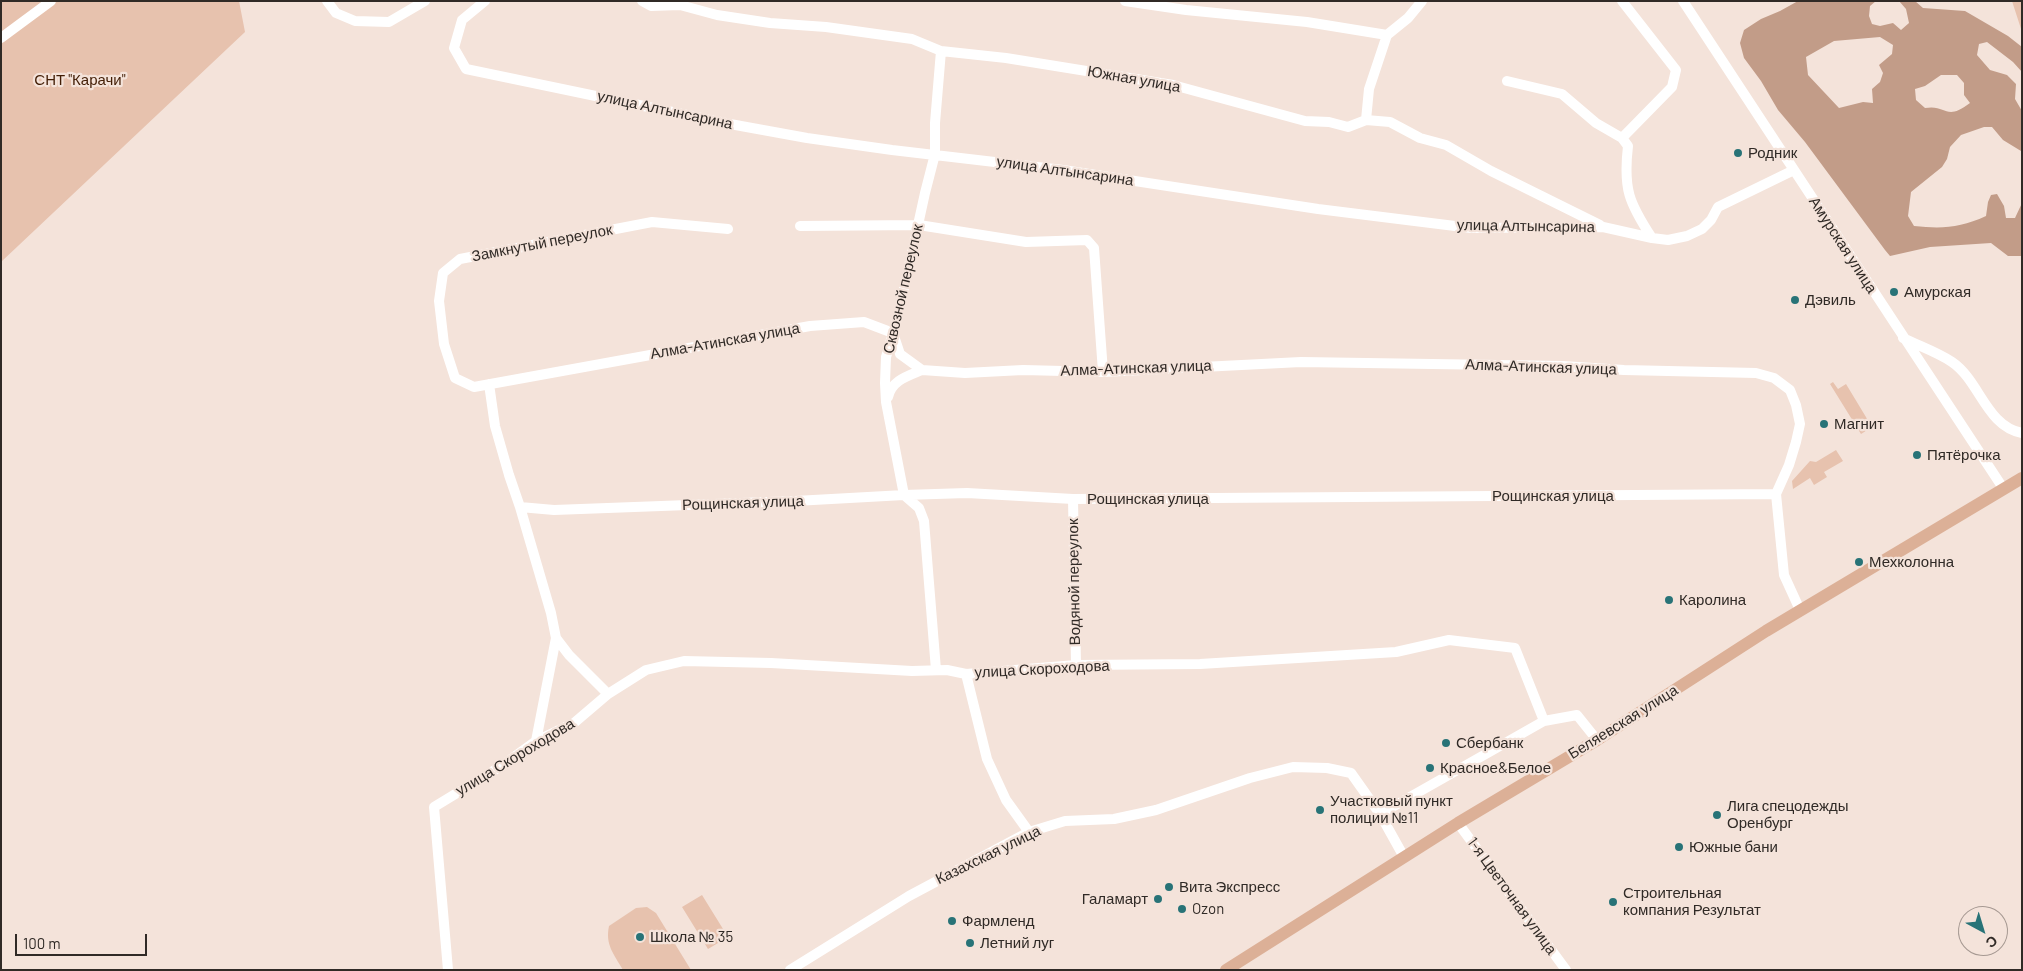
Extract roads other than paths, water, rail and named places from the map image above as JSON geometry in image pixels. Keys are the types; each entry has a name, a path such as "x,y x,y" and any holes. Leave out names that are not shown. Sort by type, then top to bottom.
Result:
{"main road":[{"name":"Беляевская улица","path":"1226,970 1458,823 1597,740 1800,610 2022,478"}],"street":[{"path":"1,38 50,1"},
{"path":"327,1 336,13 355,21 389,22 425,1"},
{"name":"улица Алтынсарина","path":"485,1 462,20 454,48 466,69 730,124 892,150 1064,170 1318,209 1471,228 1603,227 1668,240 1687,236 1702,229 1711,220 1718,207 1794,170"},
{"name":"Южная улица","path":"642,1 651,6 680,5 717,15 770,23 826,27 912,39 941,51 1006,58 1173,85 1305,121 1329,122 1348,127 1366,120 1390,122 1420,138 1446,145 1491,171 1603,227"},
{"path":"1125,1 1186,10 1307,22 1387,35"},
{"path":"1366,120 1369,89 1387,35 1408,18 1422,1"},
{"path":"1622,1 1676,70 1672,88 1622,138"},
{"name":"Амурская улица","path":"1683,1 2003,488"},
{"name":"Сквозной переулок","path":"904,495 886,402 886,357 935,154 935,123 941,51"},
{"path":"1507,81 1562,94 1596,123 1622,138 1628,146 1625,177 1629,199 1652,238"},
{"name":"Замкнутый переулок","path":"488,384 474,387 454,378 444,344 439,301 443,273 460,259 652,222 728,228"},
{"path":"800,226 919,225 1026,242 1087,240 1094,248 1103,372"},
{"name":"Алма-Атинская улица","path":"488,384 810,326 864,322 893,333"},
{"path":"886,402 890,389 895,383 922,370 900,354 893,333"},
{"path":"1902,337 1953,363 1967,377 1996,420 2015,431 2022,432"},
{"name":"Алма-Атинская улица","path":"922,370 965,373 1023,370 1103,372 1301,362 1563,366 1624,370 1756,373 1774,378 1790,390 1796,405 1800,424 1789,465 1776,494"},
{"path":"488,384 495,426 551,613 556,638 536,741"},
{"name":"Рощинская улица","path":"520,507 554,510 966,494 1073,499 1776,494"},
{"path":"1776,494 1784,575 1800,610"},
{"path":"904,495 919,508 924,521 936,670"},
{"name":"Водяной переулок","path":"1073,499 1076,666"},
{"path":"556,638 569,655 608,694"},
{"name":"улица Скороходова","path":"448,970 434,807 503,765 536,741 574,723 608,694 646,670 684,661 771,663 912,672 936,670 966,674 1076,666 1200,664 1396,652 1449,640 1515,648 1544,721"},
{"path":"966,674 986,759 1006,800 1029,832"},
{"path":"1404,857 1380,814 1544,721 1576,715 1597,740"},
{"name":"Казахская улица","path":"790,970 909,896 1029,832 1065,821 1114,819 1156,810 1250,778 1292,767 1327,768 1351,773 1380,814"},
{"name":"1-я Цветочная улица","path":"1458,823 1566,970"}],"place":[{"name":"Родник","path":"1738,153"},
{"name":"Амурская","path":"1894,292"},
{"name":"Дэвиль","path":"1795,300"},
{"name":"Магнит","path":"1824,424"},
{"name":"Пятёрочка","path":"1917,455"},
{"name":"Мехколонна","path":"1859,562"},
{"name":"Каролина","path":"1669,600"},
{"name":"Сбербанк","path":"1446,743"},
{"name":"Красное&Белое","path":"1430,768"},
{"name":"Участковый пункт полиции №11","path":"1320,810"},
{"name":"Лига спецодежды Оренбург","path":"1717,815"},
{"name":"Южные бани","path":"1679,847"},
{"name":"Вита Экспресс","path":"1169,887"},
{"name":"Галамарт","path":"1158,899"},
{"name":"Строительная компания Результат","path":"1613,902"},
{"name":"Ozon","path":"1182,909"},
{"name":"Фармленд","path":"952,921"},
{"name":"Школа № 35","path":"640,937"},
{"name":"Летний луг","path":"970,943"}],"park label":[{"name":"СНТ \"Карачи\"","path":"80,80"}]}
